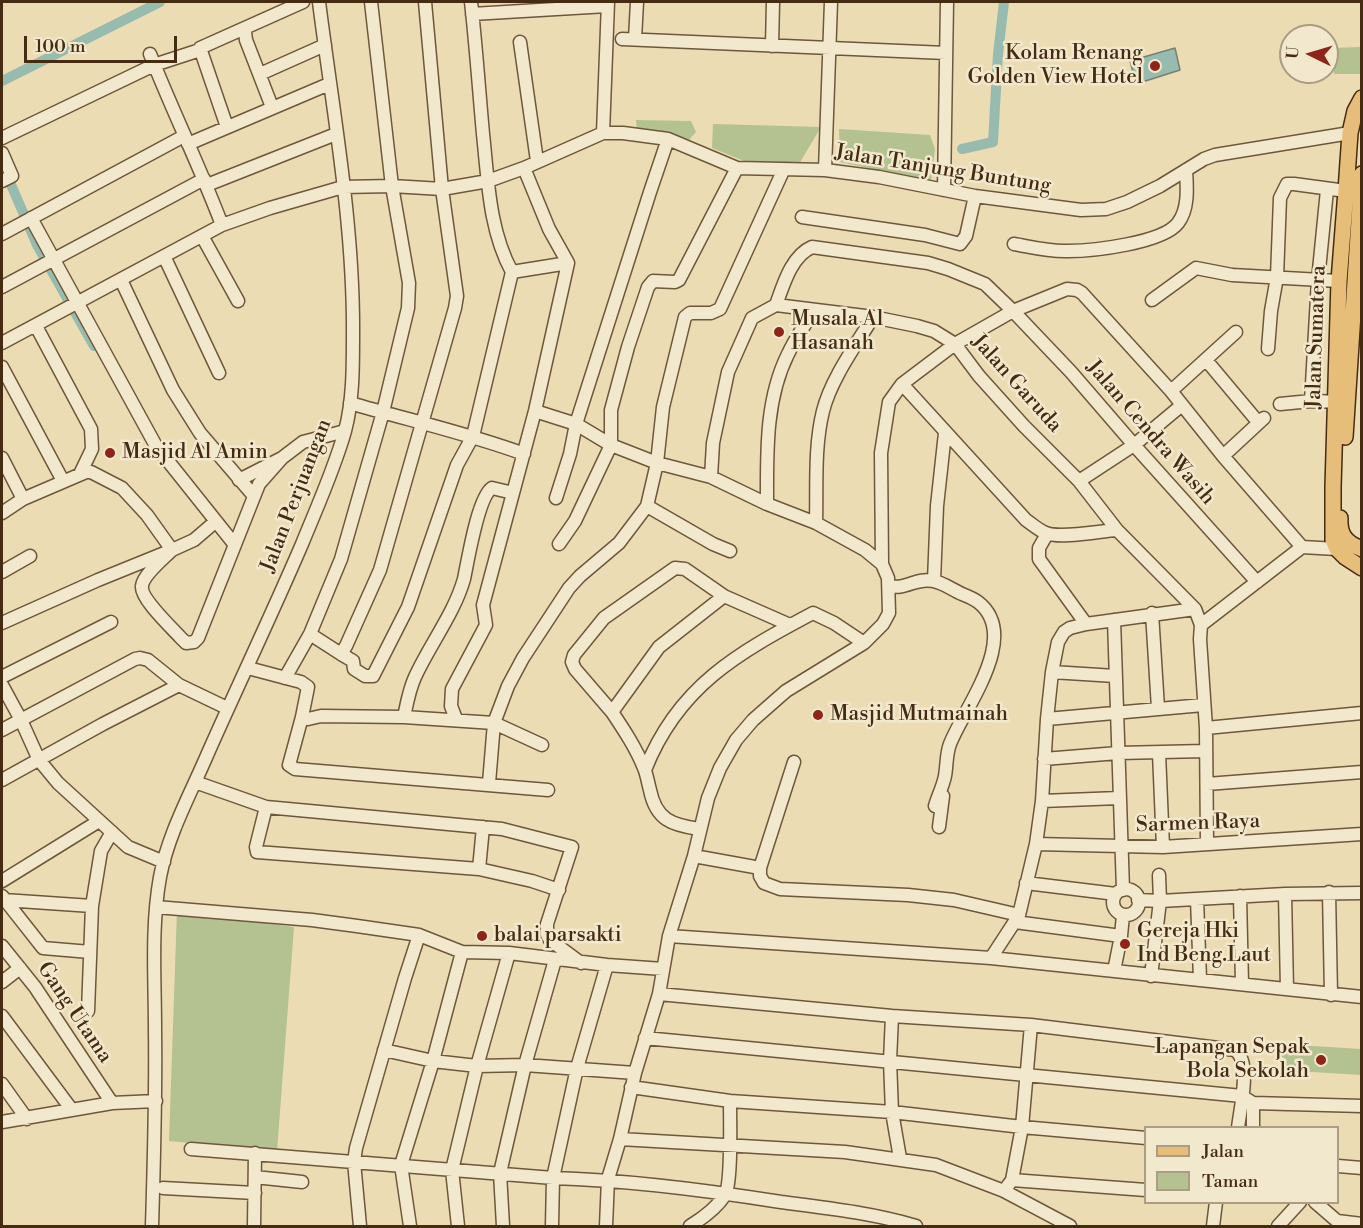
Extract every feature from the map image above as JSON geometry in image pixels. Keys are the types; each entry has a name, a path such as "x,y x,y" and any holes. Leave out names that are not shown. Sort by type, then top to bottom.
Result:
{"main road":[{"name":"Jalan Sumatera","path":"1362,98 1355,111 1350,133 1339,281 1340,523 1341,534 1345,540 1362,549"},
{"name":"Jalan Sumatera","path":"1337,549 1333,540 1341,401 1358,311 1362,174"},
{"path":"1337,549 1362,568"}],"street":[{"path":"2,138 152,60 200,50 303,2"},
{"name":"Jalan Perjuangan","path":"152,1227 156,1101 156,907 164,862 195,782 227,708 248,668 321,498 345,431 350,403 353,307 349,234 319,2"},
{"path":"285,678 310,634 342,559 383,412 408,308 409,284 392,186 371,2"},
{"path":"341,654 380,570 456,308 457,296 442,189 425,2"},
{"path":"635,39 637,2"},
{"path":"772,45 773,2"},
{"path":"825,170 831,2"},
{"path":"944,190 947,2"},
{"path":"310,634 353,661 354,669 365,676 373,676 376,673 408,607 458,465 473,436 512,272 496,234 488,181 472,8 608,4 603,133"},
{"path":"246,28 246,40 272,107"},
{"path":"622,39 946,53"},
{"path":"520,42 537,162"},
{"path":"260,74 325,45"},
{"path":"200,50 226,126"},
{"path":"152,60 222,225"},
{"path":"2,234 186,140 329,84"},
{"name":"Jalan Tanjung Buntung","path":"2,343 222,225 270,208 343,187 392,186 442,189 488,181 524,168 603,133 623,133 668,139 737,168 783,171 825,170 879,177 975,196 1081,210 1106,209 1127,202 1215,155 1350,133"},
{"path":"2,287 205,182 336,134"},
{"path":"556,498 570,454 576,424 668,139"},
{"path":"2,153 12,176 2,181"},
{"path":"456,719 451,706 452,689 486,625 482,609 535,411 568,263 549,229 524,168"},
{"path":"559,544 575,522 611,445 611,410 628,347 648,287 653,281 679,280 737,168"},
{"path":"1014,244 1067,252 1138,242 1165,232 1176,226 1182,218 1187,188 1186,170"},
{"path":"489,783 494,723 508,686 523,658 569,588 619,543 646,506 657,463 663,407 685,317 690,314 711,314 720,309 783,171"},
{"path":"1268,349 1276,277 1280,198 1284,187 1287,184 1294,184 1346,191"},
{"path":"1311,401 1318,280 1327,190"},
{"path":"802,217 925,235 960,244 966,236 975,196"},
{"path":"27,220 156,446 235,544"},
{"path":"202,236 238,301"},
{"name":"Jalan Cendra Wasih","path":"776,305 785,280 803,252 812,247 928,263 985,284 1071,372 1257,582"},
{"path":"164,256 219,373"},
{"path":"512,272 568,263"},
{"path":"1152,300 1196,267 1232,275 1339,281"},
{"path":"121,280 173,390 200,433 254,496"},
{"path":"606,1227 608,1179 620,1139 631,1087 659,994 669,936 694,856 708,798 720,768 736,740 753,720 786,691 864,643 888,619 889,586 882,564 881,453 889,402 902,384 955,344 1013,311 1059,291 1077,290 1171,391 1223,456 1302,547"},
{"path":"711,477 713,443 728,372 752,318 776,305"},
{"name":"Jalan Garuda","path":"776,305 873,317 934,331 955,344 979,376 1079,482 1117,530 1195,609 1201,625"},
{"path":"767,504 768,429 778,381 787,355 813,311"},
{"path":"816,523 818,446 822,412 851,352 873,317"},
{"path":"36,326 91,429 92,449 80,474"},
{"path":"1171,391 1236,332"},
{"path":"1206,360 1262,419 1223,456"},
{"path":"2,367 63,481"},
{"path":"902,384 1026,520 1047,534 1117,530"},
{"path":"1280,404 1341,401"},
{"path":"350,403 473,436 524,454"},
{"path":"1079,482 1134,445 1182,405"},
{"path":"535,411 576,424 611,445 657,463 711,477 767,504 816,523 865,550 882,564"},
{"path":"239,480 282,458 303,442 345,431"},
{"path":"934,581 937,506 945,433"},
{"path":"2,458 23,499"},
{"path":"172,550 150,572 141,587 144,596 180,638 186,643 194,642 198,638 259,484 282,458"},
{"path":"2,513 23,499 80,474 91,472 122,488 147,515 172,550"},
{"path":"404,717 414,678 459,593 486,491 492,488 513,493"},
{"path":"646,506 713,544 730,550"},
{"path":"2,623 194,540 215,522"},
{"path":"1047,534 1039,548 1039,559 1086,624"},
{"path":"1207,844 1206,728 1203,705 1201,625 1302,547 1337,549"},
{"path":"2,573 30,556"},
{"path":"699,829 681,826 662,816 654,805 645,770 626,733 612,712 575,669 572,662 574,655 604,618 675,568 685,569 724,596 790,625"},
{"path":"889,586 900,589 922,580 934,581 979,603 989,614 995,633 991,659 947,755 939,827"},
{"path":"612,712 659,646 724,596"},
{"path":"991,958 1017,918 1036,844 1042,801 1052,672 1060,636 1070,628 1086,624 1152,613 1195,609"},
{"path":"645,770 665,732 691,695 717,670 751,646 813,613 822,616 864,643"},
{"path":"1152,613 1158,708"},
{"path":"1026,883 1120,892 1135,893 1138,900 1135,912 1123,915 1114,907 1114,898 1120,892 1120,846 1114,620"},
{"path":"2,677 111,622"},
{"path":"2,730 140,658 148,660 179,685 227,708"},
{"path":"248,668 301,682 308,687 289,765 295,769 489,783 548,790"},
{"path":"1052,672 1115,676"},
{"path":"2,685 39,759 58,783 128,847 164,862"},
{"path":"2,780 179,685"},
{"path":"1047,719 1203,705"},
{"path":"1206,728 1362,713"},
{"path":"302,717 308,719 321,716 404,717 494,723 542,745"},
{"path":"1044,759 1118,753 1205,751"},
{"path":"1159,753 1163,847"},
{"path":"794,762 760,868 760,876 764,883 780,889 908,895 954,900 1017,918 1121,936"},
{"path":"1207,783 1362,771"},
{"path":"934,806 945,777"},
{"path":"195,782 266,807 502,829 572,847 560,890 547,924 547,935 550,940 581,963"},
{"path":"1042,801 1119,798"},
{"path":"266,807 256,847 257,852 479,869 560,890"},
{"path":"2,880 99,821"},
{"path":"479,869 483,827"},
{"path":"88,1011 92,906 101,851 112,832"},
{"name":"Sarmen Raya","path":"1036,844 1163,847 1362,834"},
{"path":"694,856 760,868"},
{"path":"1151,976 1160,901 1159,875"},
{"path":"1138,900 1160,901 1329,892 1362,893"},
{"path":"1329,892 1331,995"},
{"path":"1285,894 1287,989"},
{"path":"1240,896 1242,984"},
{"path":"3,898 92,906"},
{"path":"3,898 43,948 90,951"},
{"path":"1197,899 1200,979"},
{"path":"156,907 312,920 419,935 462,952 509,953 581,963 663,969"},
{"path":"1114,971 1123,915"},
{"path":"360,1227 354,1162 361,1128 419,935"},
{"path":"669,936 991,958 1362,997"},
{"name":"Gang Utama","path":"2,946 35,987 112,1103"},
{"path":"410,1227 401,1164 433,1060 462,952"},
{"path":"458,1227 452,1170 477,1066 509,953"},
{"path":"503,1227 500,1173 525,1065 555,960"},
{"path":"552,1227 553,1178 577,1068 606,965"},
{"path":"2,982 20,968"},
{"path":"659,994 892,1016 1031,1025 1235,1050 1242,1056 1252,1126"},
{"path":"2,1016 72,1110"},
{"path":"892,1016 890,1061 892,1112 900,1158"},
{"path":"1004,1191 1012,1180 1022,1127 1031,1025"},
{"path":"645,1038 1026,1074 1248,1100 1362,1106"},
{"path":"384,1050 477,1066 525,1065 635,1073"},
{"path":"2,1084 27,1119"},
{"path":"631,1087 730,1101 892,1112 1144,1138"},
{"path":"1239,1126 1248,1100"},
{"path":"2,1122 112,1103 156,1101"},
{"path":"690,1227 712,1211 726,1193 730,1146 730,1101"},
{"path":"620,1139 845,1152 900,1158 936,1165 1004,1191 1053,1223 1070,1227"},
{"path":"191,1149 401,1164 553,1178 608,1179 726,1193 916,1227"},
{"path":"254,1227 255,1153"},
{"path":"1339,1166 1362,1168"},
{"path":"255,1178 302,1182"},
{"path":"1012,1180 1144,1190"},
{"path":"163,1188 255,1193"},
{"path":"1213,1227 1216,1204"},
{"path":"1278,1227 1299,1204"},
{"path":"1316,1204 1331,1218 1347,1225 1362,1224"}],"green space":[{"path":"1361,47 1361,74 1339,74 1339,48"},
{"path":"636,120 691,121 696,132 689,140 637,132"},
{"path":"713,124 821,127 799,164 754,165 712,148"},
{"path":"839,129 930,135 935,149 931,181 840,162"},
{"path":"177,910 294,927 277,1151 169,1141"},
{"name":"Lapangan Sepak Bola Sekolah","path":"1282,1044 1361,1049 1361,1075 1280,1070"}],"water":[{"name":"Kolam Renang Golden View Hotel","path":"1175,48 1180,70 1136,84 1130,61"}],"waterway":[{"path":"2,81 160,2"},
{"path":"962,149 993,142 998,54 1004,2"},
{"path":"6,173 37,245 94,346"}],"place":[{"name":"Kolam Renang Golden View Hotel","path":"1155,66"},
{"name":"Musala Al Hasanah","path":"779,332"},
{"name":"Masjid Al Amin","path":"110,453"},
{"name":"Masjid Mutmainah","path":"818,715"},
{"name":"balai parsakti","path":"482,936"},
{"name":"Gereja Hki Ind Beng.Laut","path":"1125,944"},
{"name":"Lapangan Sepak Bola Sekolah","path":"1321,1060"}]}
